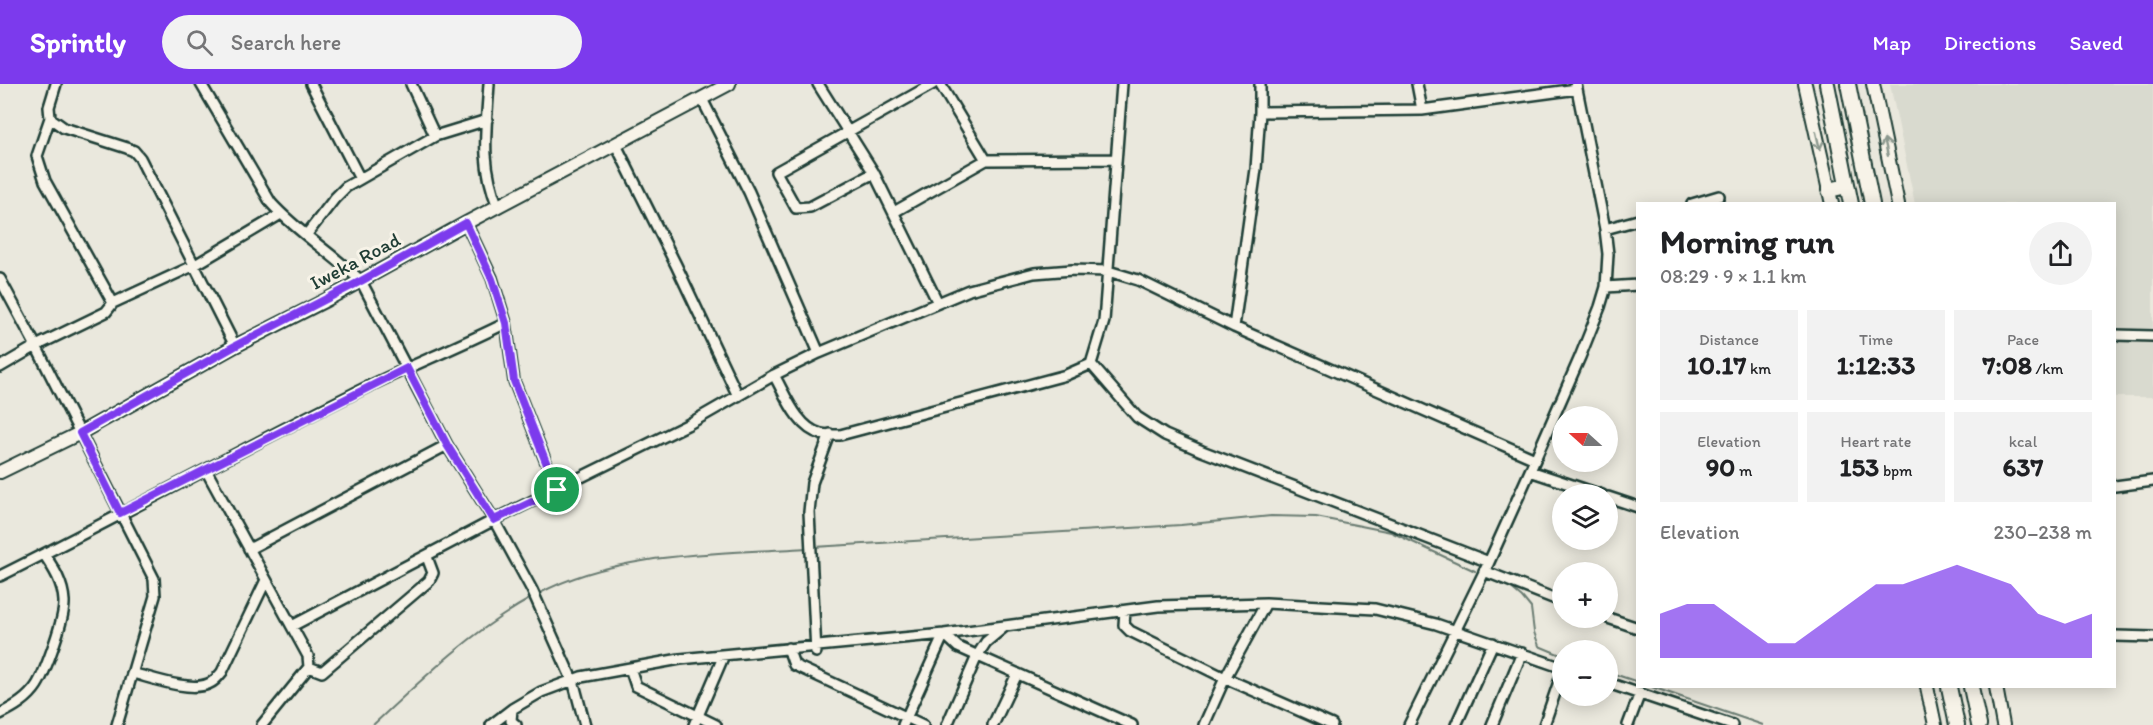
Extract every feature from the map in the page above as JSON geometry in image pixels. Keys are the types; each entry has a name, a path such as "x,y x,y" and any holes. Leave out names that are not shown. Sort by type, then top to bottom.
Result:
{"highway":[{"path":"1827,84 1851,202"},
{"path":"1848,84 1872,202"},
{"path":"1831,197 1847,186"},
{"path":"1949,688 1957,725"},
{"path":"1971,688 1979,725"}],"main road":[{"name":"Iweka Road","path":"0,472 80,433 235,346 729,84"},
{"path":"1805,84 1831,197"},
{"path":"1873,84 1898,202"},
{"path":"1927,688 1935,725"},
{"path":"1996,688 2003,725"}],"street":[{"path":"56,84 49,107 50,118 37,156 45,181 113,303"},
{"path":"201,84 272,203 281,214 361,281 447,445 494,520 532,590 572,680 585,725"},
{"path":"311,84 360,179"},
{"path":"411,84 435,136"},
{"path":"489,84 485,149 487,175 498,207"},
{"path":"818,84 874,173 938,303"},
{"path":"874,173 810,207 796,208 776,172 933,84"},
{"path":"940,84 987,160"},
{"path":"774,375 794,411 805,423 819,433 840,435 1066,375 1090,364 1104,321 1122,84"},
{"path":"1234,327 1256,169 1260,84"},
{"path":"1417,84 1422,110"},
{"path":"1260,112 1422,110 1576,87 1605,229 1608,254 1606,287 1580,357 1530,471 1410,725"},
{"path":"702,99 749,192 819,353"},
{"path":"50,118 64,128 134,151 140,158 235,346"},
{"path":"307,234 346,187 435,136 487,120"},
{"path":"616,145 738,396"},
{"path":"894,212 987,160 1115,159"},
{"path":"1699,202 1719,196"},
{"path":"0,367 36,346 106,312 113,303 195,265 281,214"},
{"path":"1605,229 1636,221"},
{"path":"466,223 492,279 506,323 514,381 557,490"},
{"path":"292,626 494,520 687,425 774,375 819,353 969,290 1034,273 1072,270 1108,271 1138,280 1234,327 1535,459"},
{"path":"0,279 154,579 156,588 117,725"},
{"path":"1606,287 1636,285"},
{"path":"0,576 407,368 466,344 506,323"},
{"path":"2116,335 2153,336"},
{"path":"1090,364 1137,417 1165,435 1486,566 1552,597"},
{"path":"815,649 809,512 812,483 830,435"},
{"path":"249,549 447,445"},
{"path":"206,470 308,656 309,667 262,725"},
{"path":"1530,471 1569,484"},
{"path":"2116,486 2153,481"},
{"path":"1618,500 1636,506"},
{"path":"0,714 26,698 37,686 58,630 64,604 62,588 57,573 44,554"},
{"path":"309,667 322,672 429,581 433,573 427,557"},
{"path":"132,673 193,687 206,686 214,681 222,672 266,580"},
{"path":"1204,725 1266,603"},
{"path":"491,725 541,692 572,680 680,659 788,648 815,649 1158,606 1266,603 1375,609 1456,630 1552,665"},
{"path":"1125,611 1124,626 1130,631 1226,678 1332,725"},
{"path":"1618,621 1636,627"},
{"path":"947,725 976,656 986,642 1006,626"},
{"path":"944,634 958,647 976,656 1132,725"},
{"path":"904,721 944,634"},
{"path":"2116,636 2153,637"},
{"path":"1456,725 1493,643"},
{"path":"788,648 794,665 904,721 923,725"},
{"path":"1492,725 1522,653"},
{"path":"696,721 724,655"},
{"path":"630,668 636,686 696,721 716,725"},
{"path":"993,725 1017,674"},
{"path":"1618,686 1712,722 1732,725"},
{"path":"1628,725 1640,693"},
{"path":"1544,725 1552,701"},
{"path":"512,709 511,721 516,725"}],"shaded area":[{"path":"1890,84 2153,84 2153,397 2116,397 2116,202 1915,202"}],"waterway":[{"path":"814,547 1181,525 1271,516 1316,517 1391,532 1475,571"},
{"path":"538,594 568,580 635,562 705,554 808,548"},
{"path":"1496,580 1509,586 1531,608 1534,632 1539,646 1552,651"},
{"path":"373,725 469,640 533,597"},
{"path":"1618,675 1636,681"},
{"path":"1655,688 1763,725"}],"route":[{"path":"466,223 492,279 506,323 514,381 557,490 494,520 447,445 407,368 120,513 80,433 235,346 326,300 466,223"}]}
